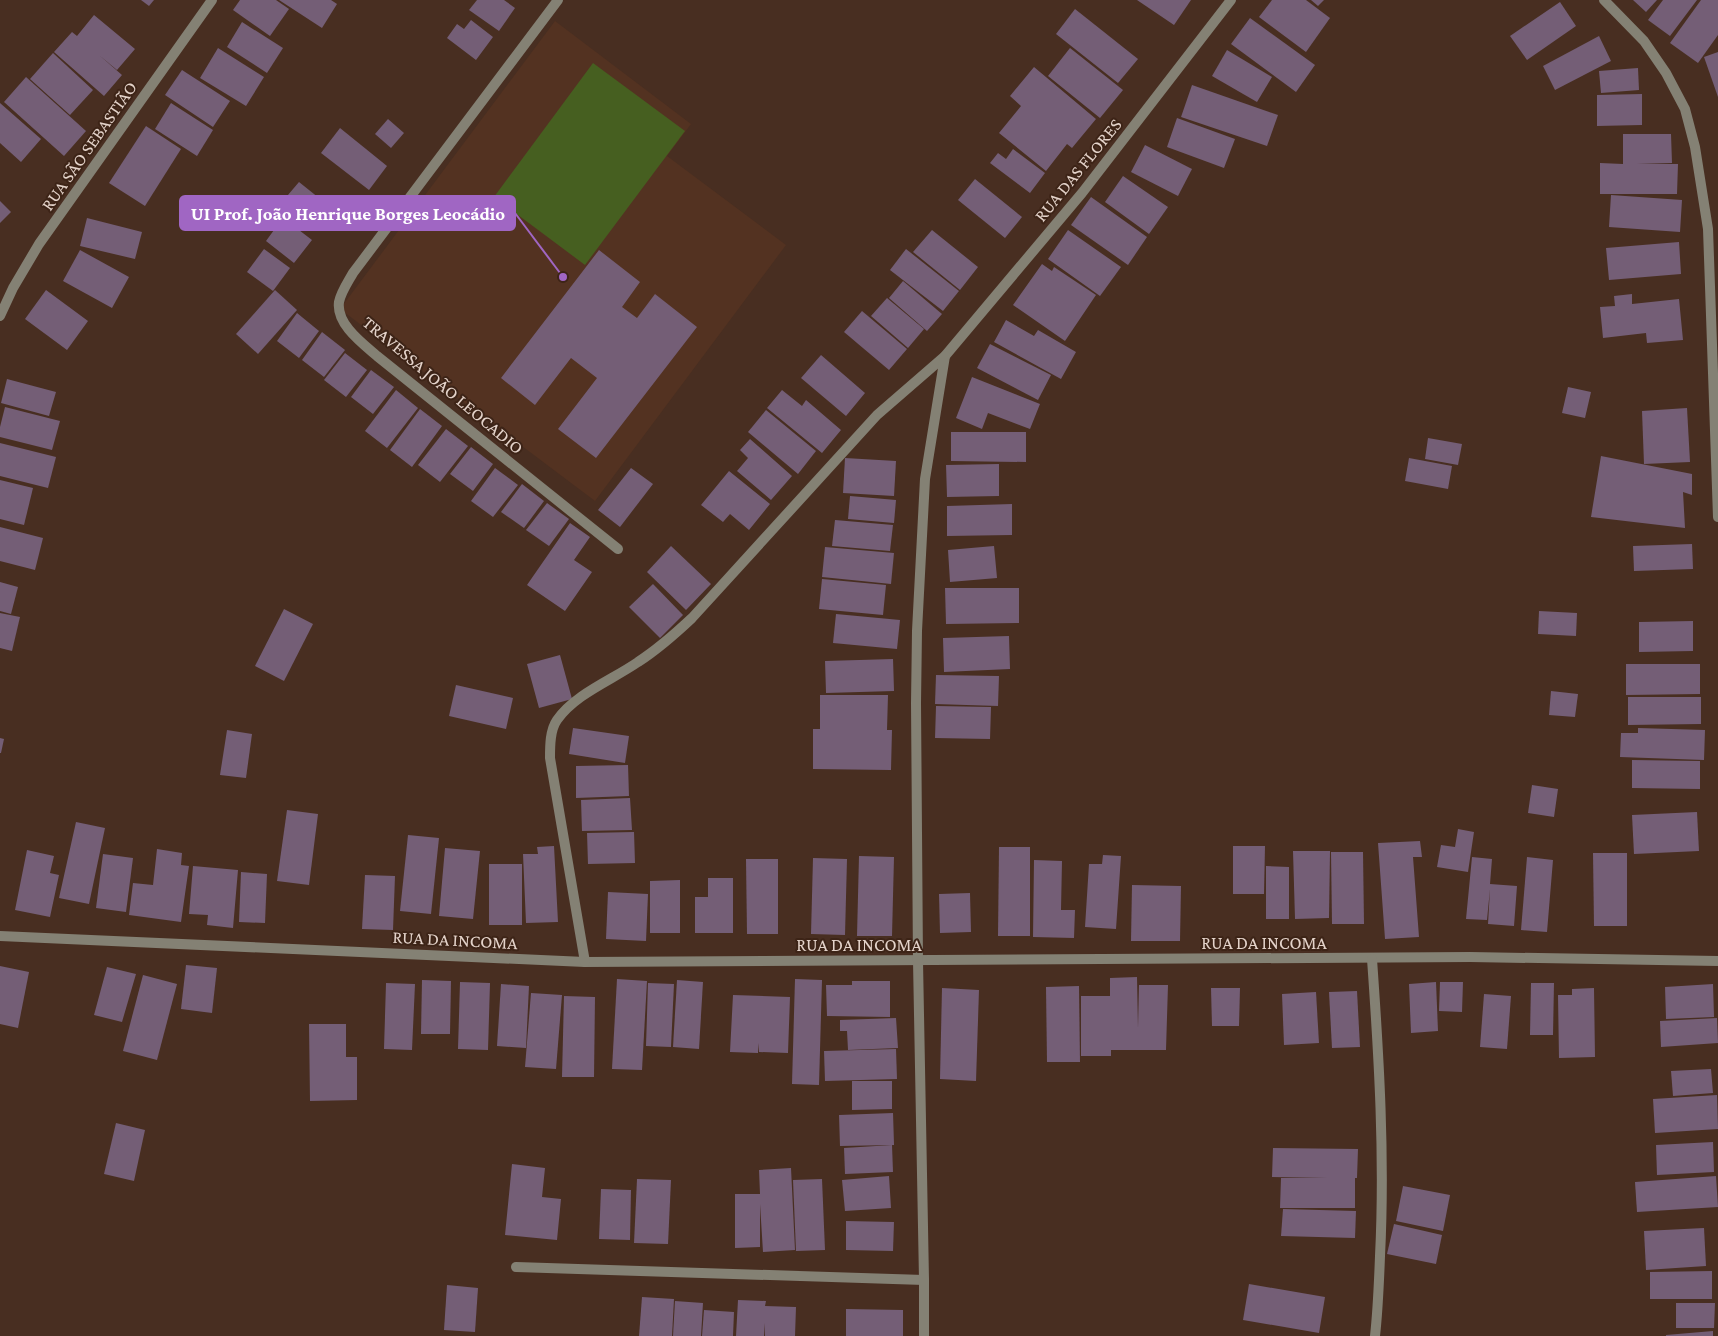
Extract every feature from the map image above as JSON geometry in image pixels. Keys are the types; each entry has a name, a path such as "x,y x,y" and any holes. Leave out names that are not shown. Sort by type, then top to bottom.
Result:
{"street":[{"name":"RUA SÃO SEBASTIÃO","path":"0,316 13,288 39,244 212,0"},
{"name":"TRAVESSA JOÃO LEOCADIO","path":"558,0 353,273 339,301 340,312 345,323 355,336 377,356 618,549"},
{"name":"RUA DAS FLORES","path":"585,962 550,758 551,736 555,722 580,699 639,662 679,631 750,556 866,427 945,356 1082,193 1231,0"},
{"path":"1604,0 1644,41 1666,73 1685,109 1695,147 1708,229 1718,518"},
{"path":"924,1336 918,961 917,631 925,479 945,356"},
{"name":"RUA DA INCOMA","path":"0,936 585,962 1480,957 1718,961"},
{"path":"1372,959 1378,1051 1383,1204 1378,1315 1375,1336"},
{"path":"516,1267 924,1280"}],"shaded area":[{"path":"555,21 691,124 667,156 786,245 595,501 340,309"}],"green space":[{"path":"593,63 685,131 585,265 494,197"}],"building":[{"path":"141,0 154,0 149,6"},
{"path":"240,0 276,0 289,9 270,36 233,10"},
{"path":"279,0 331,0 337,4 322,28"},
{"path":"477,0 504,0 515,8 499,31 469,10"},
{"path":"1137,0 1191,0 1174,25"},
{"path":"1272,0 1306,0 1330,18 1306,52 1259,17"},
{"path":"1311,0 1324,0 1318,6"},
{"path":"1633,0 1657,0 1646,12"},
{"path":"1663,0 1697,0 1670,36 1648,20"},
{"path":"1701,0 1718,0 1718,35 1698,63 1670,43"},
{"path":"1560,2 1576,26 1527,60 1510,36"},
{"path":"1075,9 1138,59 1118,83 1056,34"},
{"path":"94,15 135,49 117,70 99,55 122,75 104,96 54,52 72,32 77,36"},
{"path":"1250,18 1315,65 1296,92 1231,44"},
{"path":"471,20 493,37 476,60 447,38 457,24 464,29"},
{"path":"242,22 283,48 267,73 227,47"},
{"path":"1599,36 1611,61 1555,90 1543,66"},
{"path":"218,48 264,77 246,106 200,78"},
{"path":"1070,48 1123,90 1100,118 1048,76"},
{"path":"1227,50 1272,77 1257,102 1212,76"},
{"path":"1718,52 1718,97 1704,57"},
{"path":"53,53 93,90 70,115 30,79"},
{"path":"1034,67 1096,119 1072,148 1067,144 1046,171 999,133 1021,106 1010,96"},
{"path":"1638,68 1639,90 1601,93 1599,71"},
{"path":"182,70 230,101 213,127 165,95"},
{"path":"26,77 86,131 64,156 4,102"},
{"path":"1192,85 1278,115 1267,146 1181,117"},
{"path":"1642,94 1642,125 1597,126 1597,95"},
{"path":"0,103 41,139 21,162 0,143"},
{"path":"171,103 213,130 197,156 155,129"},
{"path":"1177,118 1235,139 1224,168 1167,147"},
{"path":"388,119 404,133 391,148 375,134"},
{"path":"146,126 181,149 145,206 109,183"},
{"path":"340,128 387,166 369,190 321,153"},
{"path":"1623,134 1671,134 1672,163 1637,164 1678,164 1677,194 1600,194 1600,163 1623,164"},
{"path":"1145,145 1192,169 1178,196 1131,172"},
{"path":"1013,149 1045,173 1030,193 990,163 998,153 1006,159"},
{"path":"1123,176 1168,207 1149,234 1105,202"},
{"path":"975,179 1022,217 1005,238 958,200"},
{"path":"299,182 334,210 317,231 282,202"},
{"path":"1611,195 1682,200 1680,232 1609,227"},
{"path":"1091,197 1147,237 1128,265 1071,225"},
{"path":"0,201 11,212 0,223"},
{"path":"278,214 312,240 294,263 266,241 274,230 270,224"},
{"path":"87,218 142,232 135,259 80,246"},
{"path":"932,230 978,267 960,290 913,252"},
{"path":"1068,230 1121,267 1100,296 1048,259"},
{"path":"1679,242 1681,274 1609,280 1606,248"},
{"path":"264,249 290,268 273,291 247,272"},
{"path":"906,249 959,291 943,311 890,270"},
{"path":"80,250 129,277 112,308 63,281"},
{"path":"599,250 640,282 622,307 637,318 655,294 697,327 596,458 558,429 597,378 571,358 535,405 501,378"},
{"path":"1042,264 1052,271 1054,267 1096,295 1065,341 1013,305"},
{"path":"903,281 942,314 927,331 889,298"},
{"path":"46,290 88,321 67,350 25,319"},
{"path":"275,290 297,310 258,354 236,334"},
{"path":"1632,294 1632,304 1679,299 1683,340 1647,343 1646,333 1603,338 1600,307 1615,306 1614,296"},
{"path":"887,298 924,329 908,348 871,316"},
{"path":"862,311 907,349 889,370 844,332"},
{"path":"297,313 319,331 299,358 277,341"},
{"path":"1006,320 1034,336 1038,330 1076,352 1061,379 994,342"},
{"path":"322,332 345,350 324,377 302,360"},
{"path":"990,344 1051,375 1038,400 977,368"},
{"path":"345,353 367,370 346,397 324,380"},
{"path":"821,355 865,393 846,416 801,378"},
{"path":"371,370 394,387 373,414 351,397"},
{"path":"972,377 1040,404 1030,429 988,413 982,429 956,418"},
{"path":"7,379 56,392 49,416 1,403"},
{"path":"1568,387 1591,392 1585,418 1562,413"},
{"path":"396,390 418,408 387,448 365,431"},
{"path":"782,390 802,406 806,400 841,430 822,453 767,408"},
{"path":"5,407 60,421 52,450 0,437 0,427"},
{"path":"1687,408 1690,462 1644,464 1642,411"},
{"path":"420,409 442,426 412,467 390,450"},
{"path":"766,410 816,451 798,474 748,432"},
{"path":"446,429 468,446 440,482 418,465"},
{"path":"951,432 1026,432 1026,462 951,461"},
{"path":"1428,438 1462,444 1458,465 1425,459"},
{"path":"750,439 792,476 771,500 737,471 748,458 740,450"},
{"path":"0,443 56,457 48,488 0,476"},
{"path":"471,447 493,464 473,491 450,474"},
{"path":"1601,456 1692,474 1692,495 1683,492 1685,528 1591,517"},
{"path":"845,458 896,461 894,496 843,493"},
{"path":"1409,458 1452,466 1448,489 1405,481"},
{"path":"999,464 999,496 947,497 946,465"},
{"path":"495,468 518,485 493,517 471,501"},
{"path":"631,468 653,484 620,527 598,510"},
{"path":"729,471 770,504 749,530 730,514 723,522 701,505"},
{"path":"0,480 33,488 24,525 0,519"},
{"path":"522,484 544,501 524,528 501,512"},
{"path":"850,496 896,500 894,523 848,519"},
{"path":"547,503 569,519 549,546 526,530"},
{"path":"1012,504 1012,535 947,536 947,506"},
{"path":"835,520 893,525 890,551 832,546"},
{"path":"570,523 590,537 574,560 592,572 565,611 527,585"},
{"path":"0,527 43,538 35,570 0,561"},
{"path":"1692,544 1693,569 1634,571 1633,546"},
{"path":"671,546 711,584 686,610 647,572"},
{"path":"994,546 997,578 950,582 948,550"},
{"path":"825,547 894,553 891,584 822,577"},
{"path":"822,579 886,585 883,615 819,609"},
{"path":"0,582 18,587 11,614 0,611"},
{"path":"653,584 683,615 660,638 629,607"},
{"path":"945,588 1019,588 1019,623 946,624"},
{"path":"284,609 313,624 284,681 255,666"},
{"path":"1539,611 1577,613 1576,636 1538,634"},
{"path":"0,613 20,617 12,651 0,648"},
{"path":"836,614 900,620 897,649 833,643"},
{"path":"1693,621 1693,651 1639,652 1639,622"},
{"path":"1009,636 1010,669 944,672 943,638"},
{"path":"560,655 572,699 539,708 527,664"},
{"path":"893,659 894,691 826,693 825,661"},
{"path":"1626,664 1700,664 1700,694 1626,695"},
{"path":"936,675 999,676 998,706 935,704"},
{"path":"456,685 513,698 506,729 449,716"},
{"path":"1551,691 1578,694 1575,717 1549,715"},
{"path":"820,695 888,695 887,730 892,730 891,770 813,769 813,729 820,729"},
{"path":"1628,697 1701,697 1701,724 1628,725"},
{"path":"936,706 991,707 990,739 935,738"},
{"path":"573,728 629,736 625,763 569,754"},
{"path":"1638,728 1705,730 1704,760 1620,757 1621,733 1638,733"},
{"path":"227,730 252,734 246,778 220,775"},
{"path":"0,738 4,739 1,753 0,753"},
{"path":"1632,760 1700,761 1700,789 1632,788"},
{"path":"628,765 629,796 576,798 576,766"},
{"path":"1532,785 1558,789 1554,817 1528,813"},
{"path":"630,798 632,830 582,831 581,800"},
{"path":"287,810 318,814 309,885 277,881"},
{"path":"1697,812 1699,851 1634,854 1632,815"},
{"path":"76,822 105,828 89,904 59,898"},
{"path":"1458,829 1474,832 1468,872 1437,867 1441,845 1455,847"},
{"path":"634,832 635,863 588,864 587,833"},
{"path":"408,835 439,838 431,914 400,911"},
{"path":"1420,841 1422,857 1413,857 1419,937 1385,939 1378,843"},
{"path":"554,846 558,922 526,923 523,854 538,854 537,847"},
{"path":"1233,846 1265,846 1264,894 1233,894"},
{"path":"999,847 1030,847 1030,936 998,936"},
{"path":"445,848 480,851 473,919 439,916"},
{"path":"157,849 182,853 181,865 189,866 181,922 129,915 133,883 153,885"},
{"path":"27,850 54,856 50,873 59,875 50,917 15,910"},
{"path":"1293,851 1330,851 1329,918 1295,919"},
{"path":"1331,852 1363,852 1364,924 1332,924"},
{"path":"1593,853 1627,853 1627,926 1594,926"},
{"path":"103,854 133,858 126,912 96,908"},
{"path":"1103,855 1121,856 1116,929 1085,927 1089,864 1102,864"},
{"path":"859,856 894,857 892,936 857,936"},
{"path":"1472,857 1492,859 1490,884 1517,886 1514,926 1488,924 1490,889 1487,920 1466,919"},
{"path":"1527,857 1553,860 1547,932 1521,930"},
{"path":"813,858 847,859 845,935 811,934"},
{"path":"746,859 778,859 778,934 747,934"},
{"path":"1034,860 1062,861 1061,910 1075,910 1074,938 1033,937"},
{"path":"489,864 522,864 522,925 489,925"},
{"path":"193,866 238,870 233,928 207,925 208,915 189,914"},
{"path":"1266,866 1289,867 1289,919 1266,919"},
{"path":"241,872 267,874 265,923 239,922"},
{"path":"365,875 395,876 393,930 362,929"},
{"path":"708,878 733,878 733,933 695,933 695,897 708,897"},
{"path":"680,880 680,933 650,933 650,881"},
{"path":"1132,885 1181,886 1180,941 1131,941"},
{"path":"608,892 648,894 646,941 606,939"},
{"path":"970,893 971,932 940,933 939,894"},
{"path":"186,965 217,968 212,1013 181,1009"},
{"path":"0,966 29,972 18,1028 0,1024"},
{"path":"107,967 136,974 122,1022 94,1015"},
{"path":"143,975 177,984 157,1060 123,1051"},
{"path":"1137,977 1138,1028 1139,985 1168,985 1166,1050 1111,1050 1111,1056 1081,1056 1081,996 1110,996 1110,978"},
{"path":"617,979 647,981 642,1070 612,1069"},
{"path":"795,979 822,980 819,1085 792,1084"},
{"path":"422,980 451,981 450,1034 421,1034"},
{"path":"677,980 703,982 699,1049 673,1047"},
{"path":"852,981 890,981 890,1017 827,1016 826,985 852,985"},
{"path":"460,982 490,983 488,1050 458,1049"},
{"path":"1436,982 1438,1031 1411,1033 1409,984"},
{"path":"1440,982 1463,982 1462,1012 1439,1011"},
{"path":"386,983 415,984 412,1050 384,1049"},
{"path":"648,983 674,984 671,1047 646,1046"},
{"path":"1531,983 1554,983 1553,1035 1530,1035"},
{"path":"501,984 529,986 526,1048 497,1046"},
{"path":"1713,984 1714,1017 1666,1019 1665,987"},
{"path":"1079,986 1080,1062 1047,1062 1046,987"},
{"path":"942,988 979,990 976,1081 940,1079"},
{"path":"1211,988 1240,988 1239,1026 1212,1026"},
{"path":"1594,988 1595,1057 1559,1058 1558,995 1572,995 1572,989"},
{"path":"1357,991 1360,1047 1332,1048 1329,992"},
{"path":"1316,992 1319,1043 1284,1045 1282,994"},
{"path":"531,993 562,995 556,1069 525,1067"},
{"path":"1484,994 1511,996 1507,1049 1480,1047"},
{"path":"733,995 790,997 788,1053 759,1052 758,1043 758,1053 730,1052"},
{"path":"564,996 595,997 594,1077 562,1077"},
{"path":"896,1018 898,1048 848,1050 847,1031 840,1031 840,1020"},
{"path":"1717,1018 1718,1043 1661,1047 1660,1021"},
{"path":"309,1024 346,1024 346,1057 357,1057 357,1100 310,1101"},
{"path":"896,1049 897,1079 825,1081 824,1051"},
{"path":"1711,1069 1713,1093 1673,1096 1671,1071"},
{"path":"852,1081 892,1081 892,1109 852,1110"},
{"path":"1717,1095 1718,1129 1655,1133 1653,1099"},
{"path":"893,1113 894,1145 840,1146 839,1115"},
{"path":"116,1123 145,1130 134,1181 104,1174"},
{"path":"1713,1142 1714,1172 1657,1175 1656,1145"},
{"path":"892,1145 893,1172 845,1174 844,1148"},
{"path":"1273,1148 1358,1149 1357,1178 1355,1178 1355,1208 1280,1208 1281,1178 1327,1178 1272,1177"},
{"path":"512,1164 545,1168 542,1197 561,1199 557,1240 505,1235"},
{"path":"791,1168 795,1250 763,1252 760,1204 760,1247 735,1248 735,1194 760,1194 759,1170"},
{"path":"889,1176 891,1208 845,1211 842,1180"},
{"path":"1716,1176 1718,1207 1637,1212 1635,1182"},
{"path":"637,1179 671,1180 668,1244 634,1243"},
{"path":"822,1179 825,1250 796,1251 793,1180"},
{"path":"1403,1186 1450,1195 1443,1231 1396,1221"},
{"path":"601,1189 631,1190 630,1240 599,1239"},
{"path":"1283,1209 1356,1211 1355,1238 1281,1236"},
{"path":"846,1221 894,1222 893,1251 846,1250"},
{"path":"1394,1224 1442,1235 1436,1264 1387,1254"},
{"path":"1704,1228 1706,1266 1646,1270 1644,1231"},
{"path":"1712,1271 1712,1299 1650,1299 1650,1272"},
{"path":"1249,1284 1325,1297 1319,1333 1243,1320"},
{"path":"447,1285 478,1288 475,1332 444,1330"},
{"path":"642,1297 674,1299 672,1336 639,1336"},
{"path":"738,1300 766,1301 765,1306 796,1307 795,1336 765,1336 765,1323 764,1336 736,1336"},
{"path":"675,1301 703,1303 701,1336 673,1336"},
{"path":"1676,1303 1715,1303 1714,1328 1676,1328"},
{"path":"846,1309 903,1310 903,1336 846,1336"},
{"path":"704,1310 734,1312 733,1336 702,1336"},
{"path":"1713,1331 1713,1336 1666,1336 1666,1335"}],"place":[{"name":"UI Prof. João Henrique Borges Leocádio","path":"563,277"}]}
